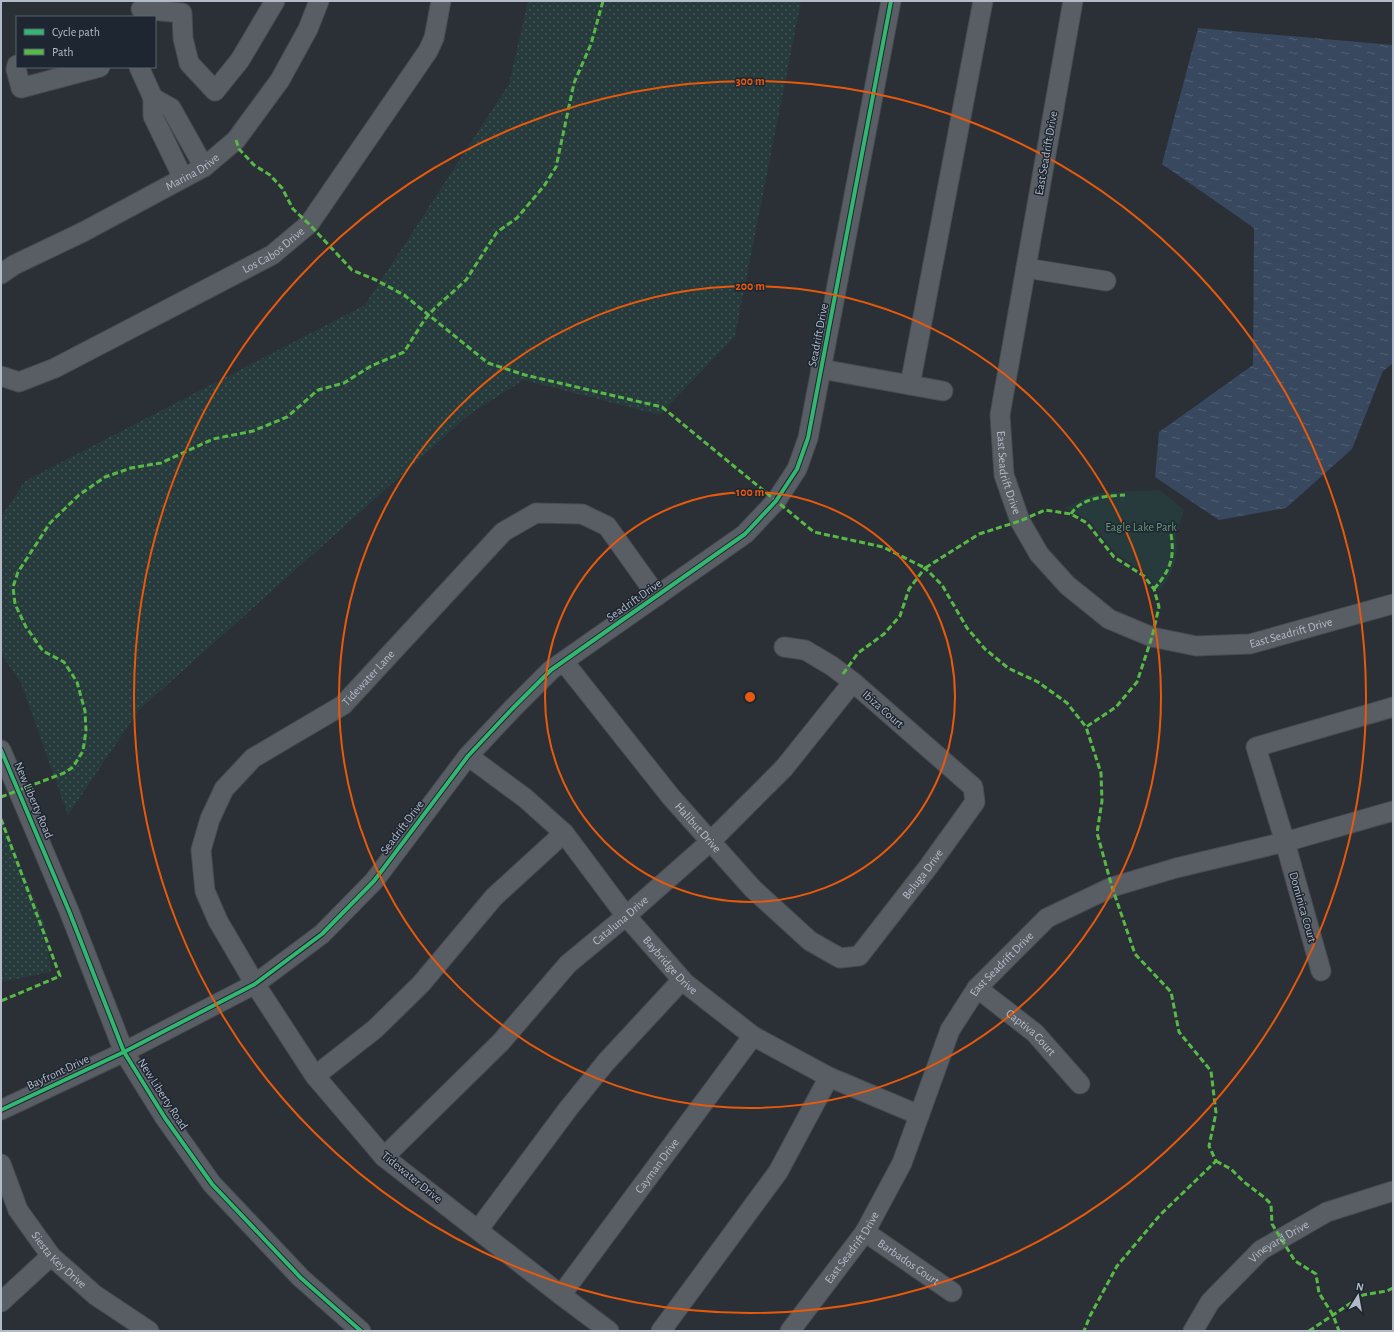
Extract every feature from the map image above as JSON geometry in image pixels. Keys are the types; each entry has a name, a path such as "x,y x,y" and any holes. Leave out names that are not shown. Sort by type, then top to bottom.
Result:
{"street":[{"path":"141,9 182,7 184,38 189,63 215,91 240,60 275,1"},
{"name":"Marina Drive","path":"1,274 14,265 83,232 204,167 236,140 280,80 308,29 319,1"},
{"name":"Los Cabos Drive","path":"1,376 19,382 55,368 272,255 309,224 428,51 434,38 442,1"},
{"name":"Seadrift Drive","path":"124,1052 255,984 322,934 374,881 468,756 551,670 745,534 776,501 797,469 808,438 891,1"},
{"path":"910,385 983,1"},
{"name":"East Seadrift Drive","path":"1073,1 1000,415 1004,475 1020,520 1039,554 1067,585 1109,619 1152,637 1196,646 1250,644 1393,604"},
{"path":"16,68 21,88 54,73 92,68"},
{"path":"139,68 153,98 153,116 182,178"},
{"path":"153,98 171,108 204,167"},
{"path":"1026,268 1106,281"},
{"path":"821,369 943,391"},
{"name":"Tidewater Lane","path":"255,984 218,921 205,891 201,850 210,819 224,789 253,758 343,705 503,532 536,513 582,514 607,526 657,596"},
{"name":"Ibiza Court","path":"784,647 805,650 832,666 853,682 974,787"},
{"name":"Halibut Drive","path":"564,662 671,797 753,889 810,941 840,958 859,956"},
{"name":"Cataluna Drive","path":"384,1157 501,1042 568,964 626,916 711,841 784,768 853,682"},
{"name":"Dominica Court","path":"1321,971 1285,842 1256,747 1393,707"},
{"name":"New Liberty Road","path":"1,750 69,911 124,1052 165,1118 212,1184 300,1278 361,1331"},
{"name":"Baybridge Drive","path":"468,756 525,798 564,833 626,916 682,980 753,1036 829,1076 919,1115"},
{"name":"Beluga Drive","path":"859,956 975,802 974,787"},
{"name":"East Seadrift Drive","path":"790,1331 865,1232 902,1163 950,1030 977,988 1047,918 1112,887 1176,868 1285,842 1393,811"},
{"path":"315,1076 376,1029 421,984 494,897 564,833"},
{"path":"478,1230 577,1098 606,1062 682,980"},
{"name":"Tidewater Drive","path":"255,984 315,1076 384,1157 561,1296 609,1331"},
{"name":"Captiva Court","path":"977,988 1035,1033 1080,1084"},
{"name":"Cayman Drive","path":"561,1296 753,1036"},
{"name":"Bayfront Drive","path":"1,1110 124,1052"},
{"path":"661,1331 778,1172 829,1076"},
{"name":"Siesta Key Drive","path":"1,1164 18,1210 51,1256 95,1295 149,1331"},
{"name":"Vineyard Drive","path":"1193,1331 1210,1302 1262,1250 1327,1212 1393,1191"},
{"name":"Barbados Court","path":"865,1232 952,1292"},
{"path":"1,1302 51,1256"}],"green space":[{"path":"528,1 801,1 735,336 660,415 524,380 471,413 139,710 68,815 21,683 1,654 1,517 25,481 365,305 509,84"},
{"name":"Eagle Lake Park","path":"1160,490 1184,510 1176,536 1177,549 1174,566 1168,579 1159,591 1143,571 1115,553 1089,520 1065,508 1089,496 1106,492"},
{"path":"1,818 45,925 51,972 1,982"}],"water":[{"path":"1198,28 1393,45 1393,363 1383,371 1352,449 1286,508 1219,520 1155,477 1159,432 1253,365 1254,228 1162,164"}],"marked path":[{"path":"1,797 64,773 73,767 83,751 86,731 85,711 77,682 64,662 43,651 26,627 15,604 13,587 18,572 50,523 79,495 105,477 131,468 161,463 213,439 253,431 287,417 318,390 344,383 371,366 404,352 425,319 466,280 497,232 517,218 544,186 556,167 574,83 591,44 603,1"},
{"path":"236,140 239,149 254,165 270,175 282,188 293,209 352,270 376,280 404,295 488,363 525,375 662,407 814,532 883,547 925,568 979,534 1020,521 1045,510 1071,514 1087,523 1114,557 1144,576 1154,589 1159,607 1152,637 1137,682 1116,707 1086,727 1101,773 1102,801 1097,833 1112,887 1135,954 1171,992 1179,1032 1211,1071 1216,1113 1209,1146 1216,1161 1160,1215 1117,1266 1090,1316 1084,1331"},
{"path":"1071,514 1075,508 1095,498 1125,495"},
{"path":"1154,589 1164,576 1170,564 1172,557 1171,534"},
{"path":"843,674 858,653 884,634 900,616 909,589 925,568 942,585 967,628 985,649 1008,668 1038,682 1067,703 1086,727"},
{"path":"1,819 60,976 1,1001"},
{"path":"1216,1161 1231,1169 1244,1182 1271,1204 1272,1224 1295,1261 1316,1274 1319,1293 1333,1315 1339,1331"},
{"path":"1309,1331 1363,1295 1387,1291 1393,1288"}],"cycle path":[{"path":"1,1110 124,1052 255,984 322,934 374,881 468,756 551,670 745,534 776,501 797,469 808,438 891,1"},
{"path":"1,750 69,911 124,1052 165,1118 212,1184 301,1278 361,1331"}]}
